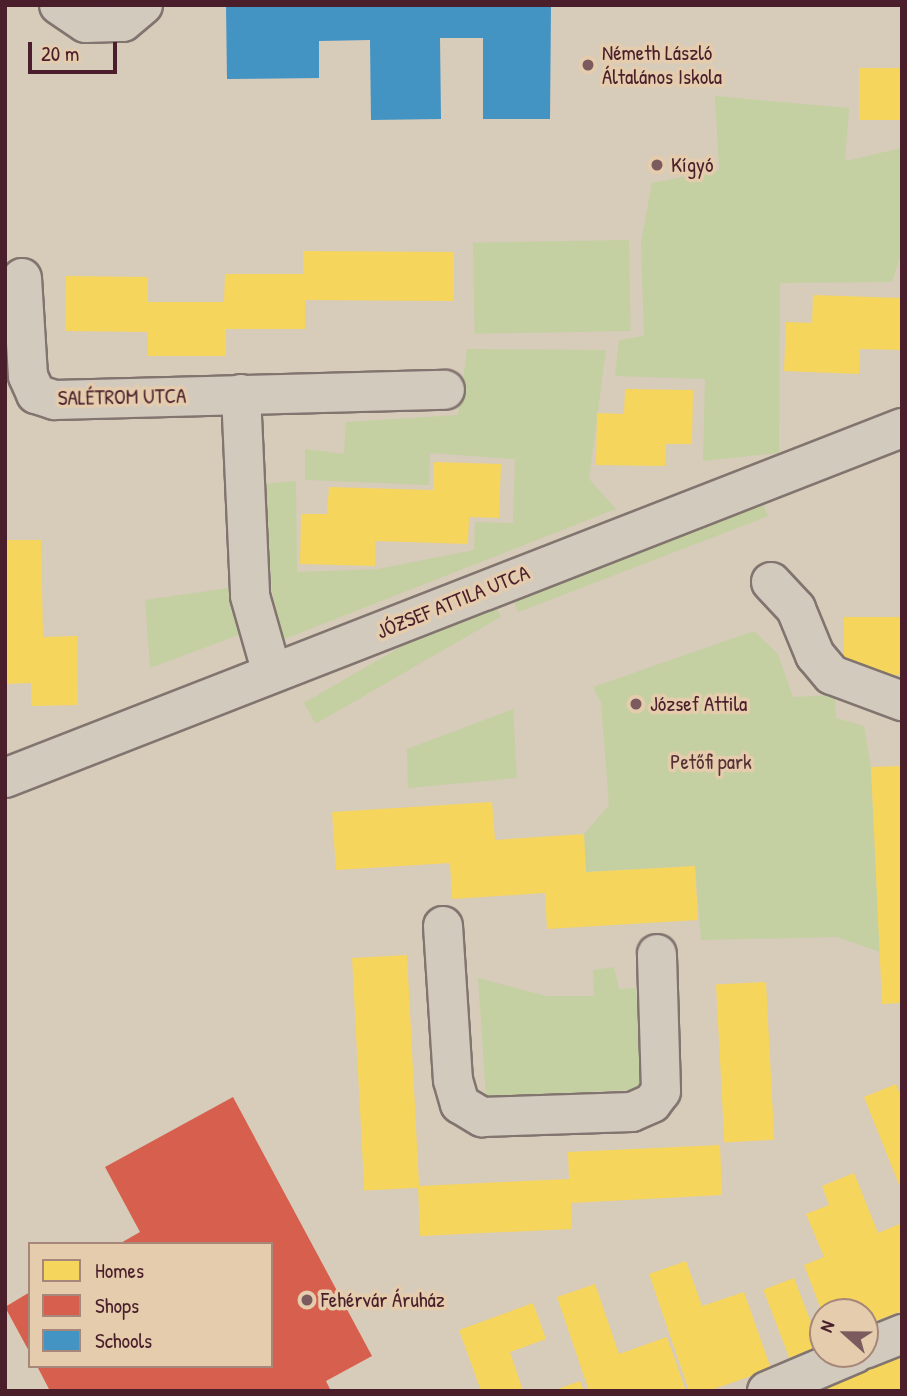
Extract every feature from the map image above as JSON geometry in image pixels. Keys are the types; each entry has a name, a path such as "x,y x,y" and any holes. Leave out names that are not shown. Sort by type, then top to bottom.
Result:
{"street":[{"path":"60,5 86,23 123,22 144,5"},
{"name":"SALÉTROM UTCA","path":"22,278 28,376 36,394 55,400 444,390"},
{"path":"241,394 250,596 272,673"},
{"name":"JÓZSEF ATTILA UTCA","path":"5,778 902,428"},
{"path":"771,582 796,609 815,655 832,675 902,701"},
{"path":"443,926 453,1080 460,1104 482,1117 632,1112 652,1103 661,1091 657,954"},
{"path":"879,1343 902,1334"},
{"path":"767,1391 821,1368"}],"green space":[{"path":"715,96 849,108 845,161 902,148 902,251 892,282 780,283 779,453 703,461 705,379 615,376 619,340 644,336 641,243 652,183 719,170"},
{"path":"629,240 631,331 475,334 473,243"},
{"path":"467,349 606,350 589,479 616,509 277,642 263,484 296,481 297,572 378,569 474,550 475,522 513,523 515,459 430,453 429,485 305,480 305,449 344,454 346,422 458,415"},
{"path":"758,490 768,516 518,612 508,586"},
{"path":"235,587 244,633 150,668 145,600"},
{"path":"489,596 501,617 316,724 304,703"},
{"name":"Petőfi park","path":"754,631 778,654 793,697 835,695 836,718 864,726 871,767 880,952 837,937 701,940 695,866 586,872 584,834 609,805 601,703 593,687"},
{"path":"513,709 517,778 408,788 407,749"},
{"path":"614,967 619,989 636,988 643,1089 486,1097 478,978 546,996 594,996 593,970"}],"building: Homes":[{"path":"859,68 902,68 902,120 859,120"},
{"path":"303,251 454,252 454,301 305,300 305,329 226,329 226,356 148,356 148,332 65,331 66,276 148,277 148,302 224,302 225,274 303,274"},
{"path":"813,295 902,298 902,350 860,349 859,374 784,371 786,322 812,323"},
{"path":"625,389 693,390 692,444 666,444 665,466 596,465 597,413 624,414"},
{"path":"434,462 501,464 499,518 469,517 468,544 375,541 375,566 300,564 301,514 327,514 329,487 433,490"},
{"path":"5,540 41,540 43,637 77,636 78,705 31,706 31,683 5,684"},
{"path":"844,617 902,617 902,675 844,675"},
{"path":"902,766 902,1003 882,1004 871,767"},
{"path":"492,802 495,840 584,834 586,872 695,866 698,920 547,929 545,893 452,899 450,863 336,870 332,812"},
{"path":"407,955 419,1188 364,1191 352,958"},
{"path":"766,982 774,1140 724,1142 716,985"},
{"path":"896,1084 902,1099 902,1192 864,1097"},
{"path":"720,1145 722,1195 571,1203 572,1229 420,1236 418,1186 569,1179 568,1152"},
{"path":"854,1173 878,1233 902,1223 902,1311 879,1320 879,1298 817,1298 804,1265 824,1257 806,1214 829,1205 822,1186"},
{"path":"686,1261 702,1306 744,1292 771,1369 708,1391 689,1391 649,1274"},
{"path":"794,1278 809,1317 809,1350 789,1358 763,1290"},
{"path":"595,1284 619,1354 667,1337 686,1391 589,1391 557,1297"},
{"path":"533,1303 546,1339 510,1352 523,1391 481,1391 459,1330"},
{"path":"902,1355 902,1391 817,1391 871,1368 879,1368 879,1365"},
{"path":"580,1381 584,1391 555,1391 555,1390"}],"building: Shops":[{"name":"Fehérvár Áruház","path":"233,1097 372,1356 326,1381 331,1391 50,1391 38,1368 273,1368 273,1242 122,1242 140,1232 105,1167"},
{"path":"28,1293 28,1349 5,1307"}],"building: Schools":[{"path":"226,5 551,5 550,119 483,119 483,38 440,38 441,119 371,120 370,40 319,41 319,78 227,79"}],"place":[{"name":"Németh László Általános Iskola","path":"588,65"},
{"name":"Kígyó","path":"657,165"},
{"name":"József Attila","path":"636,704"},
{"name":"Fehérvár Áruház","path":"307,1300"}]}
